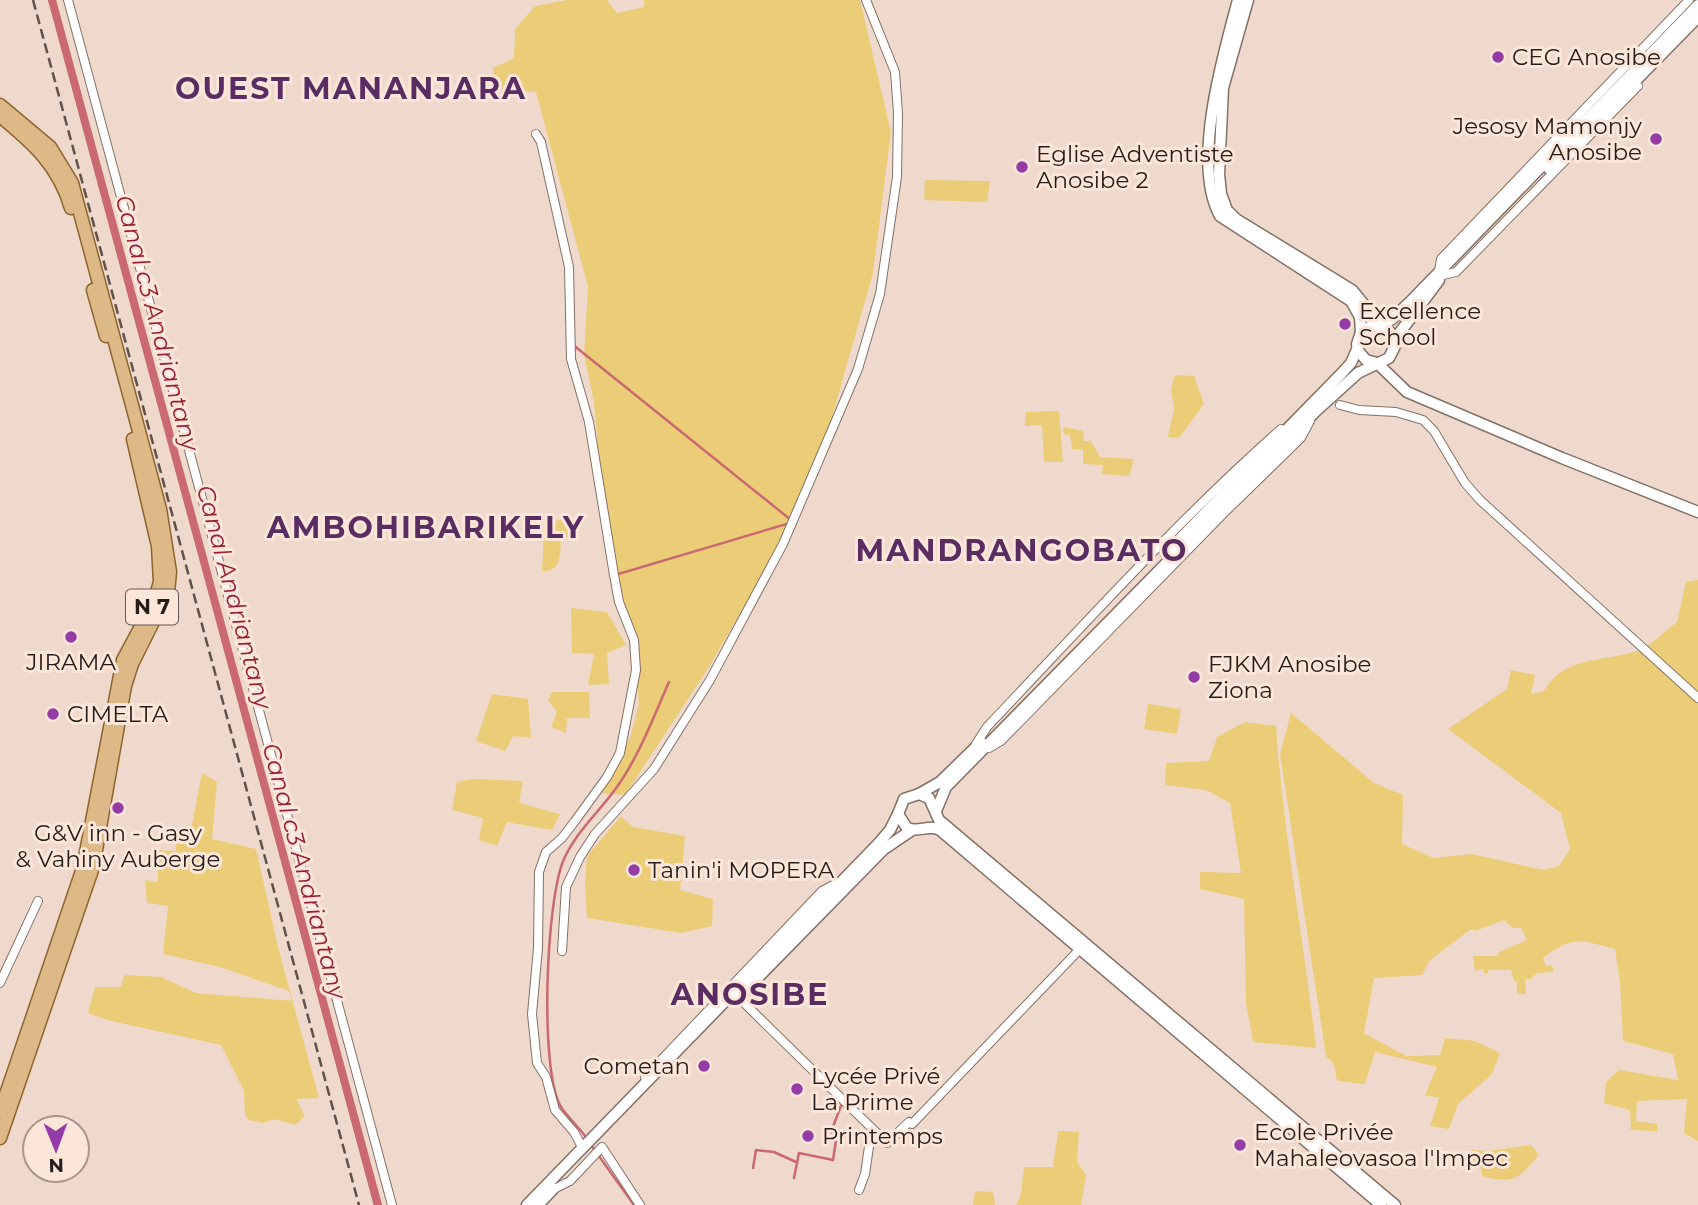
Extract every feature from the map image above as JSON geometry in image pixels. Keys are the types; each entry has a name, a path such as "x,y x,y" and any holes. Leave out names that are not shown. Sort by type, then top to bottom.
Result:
{"main road":[{"path":"527,1205 549,1188 878,844 890,830 904,799 940,782 974,753 1312,410 1351,363 1361,332 1360,317 1351,301 1224,220 1216,208 1208,171 1214,90 1238,0"},
{"path":"1248,0 1223,88 1219,174 1221,194 1227,210 1244,224 1352,290 1379,325 1392,333 1395,339"},
{"path":"1312,410 1359,373 1384,361 1393,352 1395,339 1441,273 1698,5"},
{"path":"1361,332 1392,319 1698,17"},
{"name":"N 7","path":"0,105 50,146 72,183 160,509 170,572 167,592 132,664 125,686 93,867 0,1138"},
{"name":"N 7","path":"0,116 38,148 66,193 136,449 158,547 160,582 154,602 123,660 83,868 0,1112"},
{"path":"1367,309 1389,312 1411,301"},
{"path":"1357,347 1366,359 1377,363 1407,393 1698,512"},
{"path":"1359,373 1390,375"},
{"path":"928,827 946,787 974,753"},
{"path":"919,794 932,803 939,820 1395,1205"},
{"path":"898,814 903,824 912,830"},
{"path":"592,1143 874,858 912,830 928,827 940,830 1381,1205"},
{"path":"538,1205 549,1188"}],"street":[{"path":"68,0 392,1205"},
{"path":"562,951 566,887 580,857 595,834 654,769 710,680 783,544 858,369 880,293 897,177 898,113 895,72 866,0"},
{"path":"1689,0 1441,259 1441,273 1456,272 1698,24"},
{"path":"536,134 541,142 569,267 571,359 589,422 619,602 634,640 636,670 620,753 607,778 583,811 562,838 545,852 539,872 538,948 532,1014 537,1063 546,1077 555,1110 574,1132 592,1143 640,1205"},
{"path":"1339,405 1396,412 1423,420 1434,431 1465,483 1480,500 1698,698"},
{"path":"0,984 38,901"},
{"path":"741,1000 887,1143 909,1122 912,1124 1080,949"},
{"path":"859,1190 865,1174 870,1140 877,1133"}],"shaded area":[{"path":"567,0 607,0 617,13 644,7 644,0 860,0 891,132 873,273 828,431 793,522 709,667 625,795 598,793 614,772 631,735 639,704 633,634 607,550 594,402 584,355 588,287 536,92 496,90 493,68 514,58 515,29 535,6"},
{"path":"925,180 990,181 987,202 924,200"},
{"path":"1175,375 1194,376 1204,404 1179,438 1168,437 1174,408 1171,389"},
{"path":"1059,411 1063,462 1044,462 1042,425 1025,426 1026,412"},
{"path":"1063,427 1083,431 1084,441 1091,441 1100,457 1134,459 1129,476 1102,474 1103,465 1083,464 1083,450 1072,449 1070,435 1064,434"},
{"path":"564,520 573,524 575,535 561,538 557,565 549,571 542,571 544,529 549,521"},
{"path":"1698,580 1698,1141 1684,1133 1687,1099 1637,1101 1636,1121 1657,1124 1657,1131 1631,1130 1630,1110 1604,1103 1606,1082 1619,1070 1678,1080 1673,1054 1623,1041 1620,981 1615,949 1585,942 1562,946 1543,958 1546,966 1552,965 1554,971 1538,973 1531,979 1525,979 1526,994 1517,994 1517,982 1514,981 1511,970 1489,970 1487,974 1483,969 1475,971 1473,956 1498,956 1499,952 1527,940 1521,928 1513,928 1504,920 1475,931 1471,929 1429,961 1422,975 1374,978 1364,1033 1406,1056 1440,1055 1445,1038 1475,1041 1500,1053 1492,1074 1458,1104 1449,1129 1430,1126 1439,1098 1425,1095 1437,1067 1375,1052 1365,1084 1337,1081 1334,1064 1326,1056 1280,754 1291,713 1374,783 1403,795 1402,844 1433,858 1472,854 1543,870 1559,866 1570,849 1561,813 1448,729 1507,689 1511,670 1535,675 1531,694 1544,691 1552,680 1573,666 1637,651 1647,646 1677,622 1686,582"},
{"path":"571,608 607,612 626,645 607,653 609,684 588,685 594,654 572,653"},
{"path":"552,692 589,692 590,718 567,718 566,733 551,727 557,712 548,700"},
{"path":"492,694 528,699 531,738 513,736 505,751 476,741"},
{"path":"1148,704 1181,709 1177,734 1144,729"},
{"path":"1245,722 1276,726 1316,1048 1253,1042 1246,1003 1244,899 1200,889 1200,872 1241,873 1230,803 1206,790 1165,785 1166,763 1209,761 1217,737"},
{"path":"202,773 217,782 212,839 256,849 278,947 319,1098 296,1099 305,1116 295,1125 275,1119 263,1123 249,1120 245,1115 244,1091 221,1045 107,1020 88,1013 95,987 121,987 124,975 161,977 196,993 292,1001 289,991 220,967 163,954 168,906 147,903 145,880 158,882 158,850 176,851 174,832 190,834"},
{"path":"472,779 523,781 519,803 560,814 552,830 507,822 497,846 479,840 483,818 452,810 457,782"},
{"name":"Tanin'i MOPERA","path":"621,816 633,827 685,836 680,890 713,899 712,926 681,933 587,918 587,856"},
{"path":"1058,1131 1079,1132 1077,1162 1086,1175 1081,1205 1016,1205 1021,1194 1024,1167 1053,1167"},
{"path":"1531,1145 1539,1155 1516,1178 1503,1180 1483,1177 1480,1167 1464,1162 1472,1150 1488,1151"},
{"path":"975,1191 993,1192 995,1205 973,1205"}],"waterway":[{"name":"Canal c3 Andriantany","path":"52,0 378,1205"},
{"name":"Canal c3 Andriantany","path":"57,19 375,1205"},
{"path":"572,344 791,520"},
{"path":"615,575 790,523"},
{"name":"Canal Andriantany","path":"588,1140 561,1107 554,1087 550,1058 549,945 558,880 564,859 574,840 614,791 630,766 669,682"},
{"path":"794,1178 799,1153 833,1160 837,1134 831,1132 842,1103"},
{"name":"Canal Andriantany","path":"591,1145 634,1205"},
{"path":"753,1168 756,1150 774,1152 796,1162"}],"railway":[{"path":"33,0 359,1205"}],"place":[{"name":"CEG Anosibe","path":"1498,57"},
{"name":"Jesosy Mamonjy Anosibe","path":"1656,139"},
{"name":"Eglise Adventiste Anosibe 2","path":"1022,167"},
{"name":"Excellence School","path":"1345,324"},
{"name":"JIRAMA","path":"71,637"},
{"name":"FJKM Anosibe Ziona","path":"1194,677"},
{"name":"CIMELTA","path":"53,714"},
{"name":"G&V inn - Gasy & Vahiny Auberge","path":"118,808"},
{"name":"Tanin'i MOPERA","path":"634,870"},
{"name":"Cometan","path":"704,1066"},
{"name":"Lycée Privé La Prime","path":"797,1089"},
{"name":"Printemps","path":"808,1136"},
{"name":"Ecole Privée Mahaleovasoa l'Impec","path":"1240,1145"}],"district":[{"name":"OUEST MANANJARA","path":"351,89"},
{"name":"AMBOHIBARIKELY","path":"426,528"},
{"name":"MANDRANGOBATO","path":"1022,551"},
{"name":"ANOSIBE","path":"750,995"}]}
